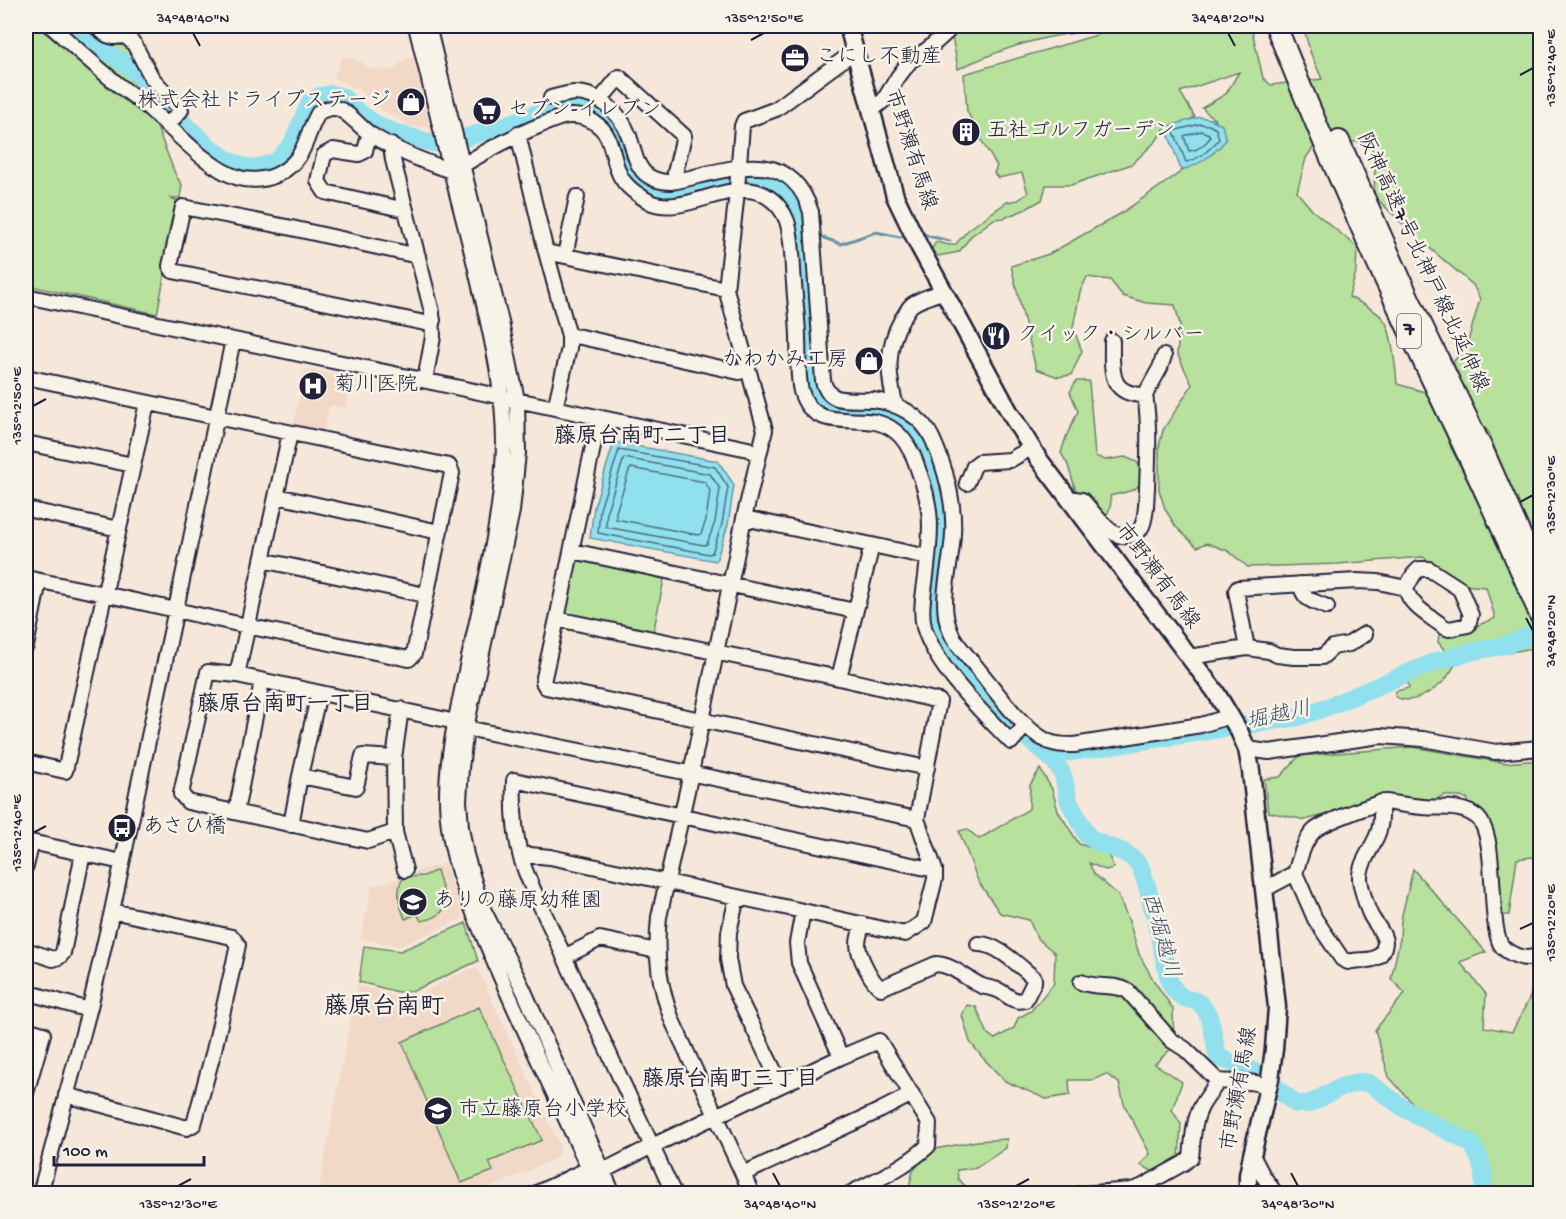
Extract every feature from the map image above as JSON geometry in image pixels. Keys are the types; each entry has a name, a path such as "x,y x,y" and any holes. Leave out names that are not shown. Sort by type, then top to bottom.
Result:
{"highway":[{"name":"阪神高速7号北神戸線北延伸線","path":"1276,26 1356,216 1398,308 1508,522"},
{"name":"阪神高速7号北神戸線北延伸線","path":"1290,26 1409,299 1485,455 1508,522"},
{"name":"7","path":"1508,522 1540,579"},
{"name":"7","path":"1508,522 1540,615"}],"main road":[{"name":"市野瀬有馬線","path":"848,26 895,196 919,246 1010,413 1031,448 1215,691 1235,723 1247,749 1277,1006 1269,1083 1248,1175 1250,1194"}],"street":[{"path":"51,26 119,85 152,110 206,159 224,172 248,180 269,178 288,168 302,154 314,120 319,112 325,109 339,109 369,134 434,165 457,168 518,134 550,121 570,116 586,118 597,124 607,136 620,176 627,187 652,203 682,204 736,189 751,190 767,196 778,206 787,220 798,325 800,381 805,399 810,407 826,418 875,422 889,427 902,437 927,489 930,541 922,606 924,626 934,651 959,685 1011,742 1021,730"},
{"path":"95,26 107,35 124,36 134,44 152,78 182,110 169,125"},
{"path":"416,26 501,322 517,400 518,453 512,511 461,725"},
{"path":"428,26 448,131"},
{"path":"872,110 884,100 910,61 928,50 951,26"},
{"path":"752,1194 664,1000 657,951 659,917 692,773 744,518 765,430 726,289 742,126 744,121 776,109 848,56 856,53"},
{"path":"600,100 619,77 684,136 675,173 679,180"},
{"path":"551,98 574,93 584,94 600,100 611,108 626,127 639,166 652,178 664,182 760,166 778,171 799,187 811,212 823,381 828,391 839,399 873,400 896,406 915,416 930,435 944,469 953,533 945,604 948,626 956,642 1021,730 1048,742 1074,745 1202,724 1235,723"},
{"path":"369,134 365,151 360,154 333,150 324,155 318,182 325,192 406,210"},
{"path":"518,134 569,336 569,348 555,408"},
{"path":"391,145 433,320 433,337 425,380"},
{"path":"457,168 469,240 497,362 505,431 500,501 461,725 459,801 466,855 481,905 524,991 595,1173 600,1194"},
{"path":"565,256 578,197"},
{"path":"418,256 183,207 170,266 172,271 309,300 425,323 433,320"},
{"path":"546,252 726,289"},
{"path":"896,406 890,376 895,331 910,306 944,291"},
{"path":"26,296 748,449 759,454"},
{"path":"569,336 739,372 748,368"},
{"path":"40,1194 89,1010 112,911 233,340"},
{"path":"1112,341 1113,375 1117,383 1122,390 1132,395 1145,395"},
{"path":"1071,502 1075,499 1082,500 1113,533 1121,536 1136,534 1142,528 1149,456 1145,395 1164,356"},
{"path":"26,376 448,466 452,473 414,654 409,659 32,579 26,646"},
{"path":"26,762 65,771 147,403"},
{"path":"599,418 543,682 546,687 927,768"},
{"path":"237,675 290,433"},
{"path":"26,442 133,465"},
{"path":"967,483 974,466 979,462 1010,459 1031,448"},
{"path":"927,489 946,484"},
{"path":"277,496 439,532"},
{"path":"26,510 119,529"},
{"path":"744,518 928,557"},
{"path":"839,678 872,545"},
{"path":"572,551 855,611"},
{"path":"262,560 425,595"},
{"path":"1419,569 1429,569 1460,589 1471,615 1468,625 1458,628 1444,627 1412,602 1407,596 1406,588 1419,569"},
{"path":"1247,648 1236,591 1238,588 1358,581 1406,588"},
{"path":"1300,584 1306,598 1328,607"},
{"path":"520,854 550,858 905,934 924,921 935,879 935,870 916,819 939,701 557,620"},
{"path":"1189,657 1247,648 1269,651 1277,655 1322,657 1333,647 1349,644 1365,634"},
{"path":"395,832 368,841 188,802 181,794 208,672 237,675 401,709 461,725 916,819"},
{"path":"236,812 262,681"},
{"path":"291,825 319,693"},
{"path":"401,709 394,758 395,832 405,870"},
{"path":"1247,749 1269,752 1380,736 1423,739 1496,752 1540,748"},
{"path":"300,776 356,787 363,756 394,758"},
{"path":"674,1194 539,902 520,854 514,808 514,780 935,870"},
{"path":"1381,802 1382,819 1379,832 1359,878 1369,912 1383,935 1385,943 1383,952 1376,958 1366,960 1356,959 1348,962 1342,959 1315,919 1295,873 1306,841 1316,829 1361,808 1381,802 1456,808 1478,818 1485,833 1490,861 1496,931 1500,946 1510,953 1528,958 1540,954"},
{"path":"26,866 29,842 122,862"},
{"path":"26,950 53,959 63,953 83,853"},
{"path":"1265,889 1295,873"},
{"path":"737,897 729,932 728,959 733,986 781,1085"},
{"path":"66,1095 187,1128 194,1124 214,1050 238,945 232,936 112,911"},
{"path":"803,911 797,944 798,963 841,1057"},
{"path":"862,924 858,945 860,953 875,985 881,988 936,964 943,964 984,987 998,990 1019,1002 1025,1000 1035,982 1034,978 996,948 978,944"},
{"path":"564,957 600,939 657,951"},
{"path":"1081,982 1101,987 1119,986 1128,990 1171,1040 1185,1049 1218,1081 1269,1083"},
{"path":"26,992 89,1010"},
{"path":"26,1029 43,1034 26,1093"},
{"path":"535,1194 595,1173 879,1041 929,1123 928,1146 893,1172 849,1194"},
{"path":"1080,1194 1132,1190 1184,1163 1191,1157 1193,1135 1201,1107 1218,1081"},
{"path":"743,1174 912,1094"},
{"path":"1252,1155 1263,1176 1275,1191"},
{"path":"567,1194 595,1173"},
{"path":"595,1173 613,1194"},
{"path":"1250,1194 1262,1189 1275,1191"}],"shaded area":[{"path":"342,57 354,58 370,68 384,71 394,70 404,60 415,57 430,127 412,127 382,110 359,90 334,78"},
{"path":"305,369 352,379 346,408 330,405 323,434 293,427"},
{"name":"ありの藤原幼稚園","path":"445,864 463,918 400,946 361,939 372,886"},
{"name":"市立藤原台小学校","path":"476,966 560,1146 557,1158 478,1193 318,1194 357,985 400,998 417,995"}],"green space":[{"path":"26,26 38,26 99,77 153,117 176,176 182,185 180,198 170,198 179,201 157,314 26,285"},
{"path":"57,26 92,26 129,46 140,67 131,79 152,101 155,109"},
{"path":"959,26 1251,26 1263,78 1271,85 1322,79 1311,54 1303,26 1540,26 1540,647 1457,662 1445,680 1432,690 1420,697 1401,699 1395,696 1396,691 1409,688 1407,677 1447,653 1438,642 1439,635 1458,634 1495,618 1486,587 1462,585 1423,557 1337,564 1248,567 1228,551 1207,543 1197,547 1176,527 1165,509 1159,490 1159,447 1163,430 1192,385 1177,353 1180,325 1175,305 1146,303 1123,296 1110,280 1087,277 1080,292 1073,328 1082,351 1071,375 1058,377 1036,369 1011,266 1049,254 1120,214 1221,144 1215,120 1202,108 1226,94 1239,72 1180,92 1195,117 1182,124 1165,128 1156,141 1132,164 1071,185 1046,185 1042,200 1004,218 994,219 971,236 959,252 938,256 931,250 936,242 955,245 968,230 1007,202 1018,200 1028,193 1022,173 998,178 994,173 997,166 967,111 964,74 1107,32 1050,37 1012,47 958,69 952,36","holes":["1317,142 1371,142 1375,166 1374,196 1412,233 1473,285 1480,299 1466,348 1453,362 1473,413 1489,433 1513,497 1478,499 1451,448 1445,424 1428,393 1397,384 1395,360 1384,320 1349,297 1356,272 1357,247 1312,210 1297,192 1306,158"]},
{"path":"1076,381 1089,381 1095,456 1105,460 1125,457 1137,462 1144,474 1136,488 1110,496 1110,508 1104,518 1085,509 1061,453 1078,411 1070,392"},
{"path":"581,559 665,574 653,634 567,617 565,611 575,564"},
{"path":"1413,747 1505,763 1540,760 1540,856 1517,859 1509,915 1501,915 1467,798 1444,795 1428,804 1340,811 1305,820 1268,812 1264,779 1280,777 1299,756"},
{"path":"1040,769 1052,789 1058,811 1079,844 1107,852 1114,868 1105,870 1089,863 1094,874 1118,895 1139,954 1173,1009 1174,1046 1155,1064 1182,1082 1172,1110 1181,1124 1179,1159 1158,1174 1140,1165 1150,1154 1124,1104 1119,1083 1106,1074 1093,1080 1069,1080 1070,1095 1046,1099 1005,1081 970,1042 962,1015 967,1005 976,1007 988,1034 995,1039 1014,1028 1018,1018 1031,1011 1054,983 1055,953 1037,938 1029,920 1000,913 978,881 959,831 967,829 979,839 1029,809 1030,785"},
{"path":"1413,869 1486,952 1460,962 1486,994 1484,1027 1512,1032 1530,997 1536,966 1540,962 1540,1193 1492,1193 1473,1135 1420,1112 1389,1077 1375,1030 1405,993 1391,979 1400,939 1401,919"},
{"path":"437,870 447,905 439,914 429,919 421,921 417,914 405,919 399,896 401,881 407,877 424,876"},
{"path":"466,923 478,961 413,991 398,992 359,982 364,946 400,951"},
{"path":"479,1007 542,1140 489,1162 493,1171 461,1183 402,1042"},
{"path":"1007,1139 1006,1148 976,1168 957,1170 958,1179 973,1193 908,1194 913,1171 930,1150 977,1141"}],"water":[{"path":"1200,117 1211,119 1222,125 1226,140 1206,159 1181,170 1166,127"},
{"path":"614,442 718,461 734,485 728,525 716,561 590,538 594,507"}],"waterway":[{"name":"西堀越川","path":"76,26 95,44 138,74 169,110 206,144 226,159 244,167 256,168 277,161 292,144 310,102 320,96 331,94 343,97 358,112 380,127 433,143 494,129 566,103 588,105 604,117 616,130 632,170 643,184 660,192 679,192 732,179 755,177 772,182 783,191 794,203 802,226 816,383 820,397 834,407 887,411 905,420 920,436 935,467 942,517 942,558 936,616 941,632 985,694 1010,723 1055,762 1063,775 1069,802 1088,836 1123,852 1140,866 1148,889 1170,983 1179,994 1196,1001 1206,1012 1210,1019 1218,1057 1258,1073 1296,1104 1309,1104 1341,1087 1359,1082 1369,1083 1405,1109 1472,1144 1483,1172 1484,1194"},
{"path":"919,231 928,236 950,241"},
{"path":"818,236 841,244 876,232 908,237"},
{"name":"堀越川","path":"1042,750 1053,753 1071,752 1298,717 1434,662 1506,645 1540,631"}],"place":[{"name":"こにし不動産","path":"795,58"},
{"name":"株式会社ドライブステージ","path":"411,102"},
{"name":"セブン-イレブン","path":"487,111"},
{"name":"五社ゴルフガーデン","path":"966,132"},
{"name":"クイック・シルバー","path":"996,336"},
{"name":"かわかみ工房","path":"869,361"},
{"name":"菊川医院","path":"313,386"},
{"name":"あさひ橋","path":"122,828"},
{"name":"ありの藤原幼稚園","path":"413,902"},
{"name":"市立藤原台小学校","path":"438,1111"}],"district":[{"name":"藤原台南町二丁目","path":"642,438"},
{"name":"藤原台南町一丁目","path":"285,706"},
{"name":"藤原台南町","path":"384,1008"},
{"name":"藤原台南町三丁目","path":"730,1081"}]}
